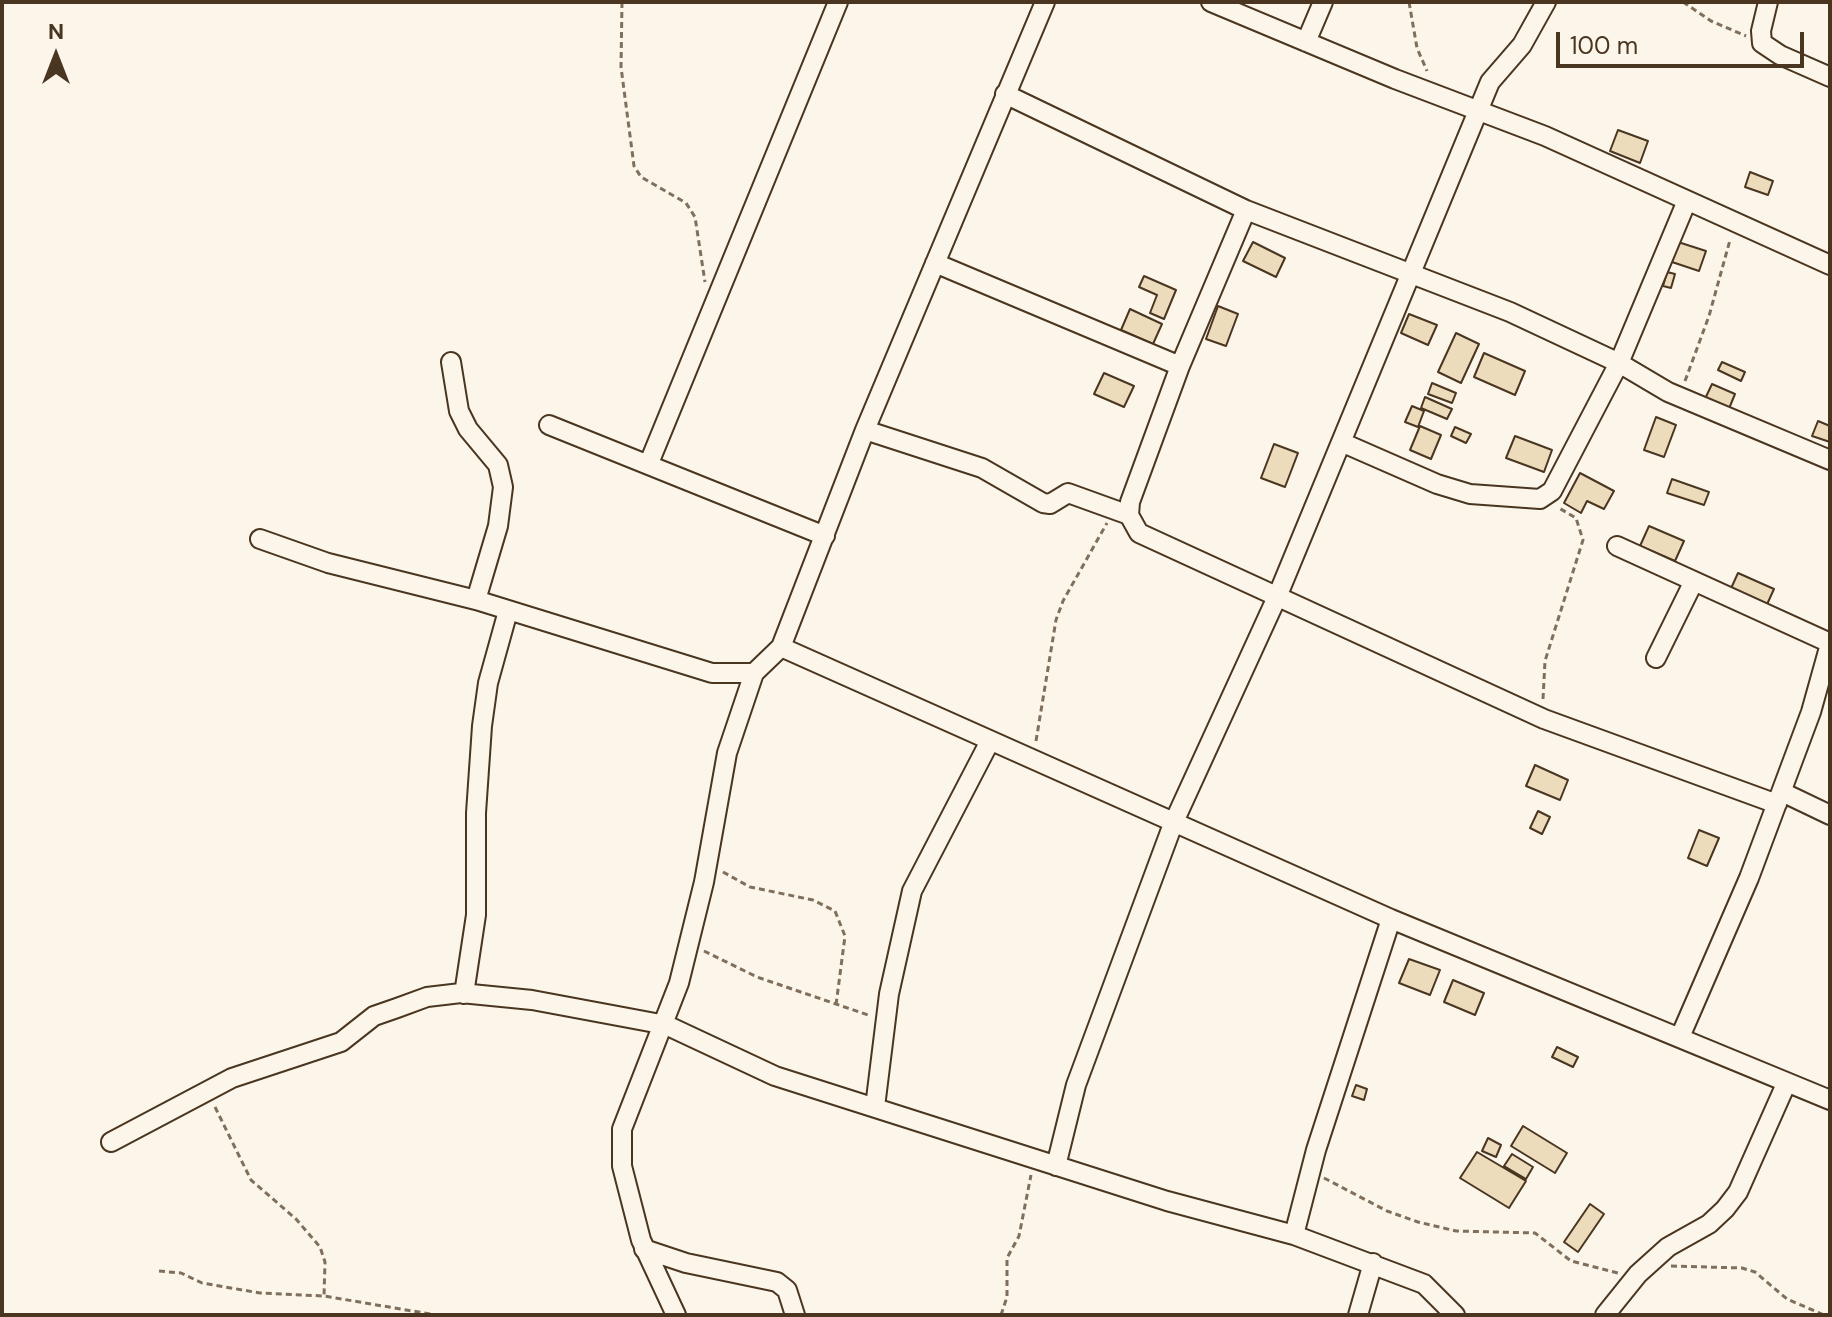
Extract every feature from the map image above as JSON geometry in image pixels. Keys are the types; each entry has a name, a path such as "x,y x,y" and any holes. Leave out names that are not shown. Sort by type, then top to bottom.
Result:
{"street":[{"path":"649,463 838,2"},
{"path":"676,1315 644,1249 622,1166 622,1129 631,1101 666,1025 690,944 727,753 754,673 781,647 865,430 1045,2"},
{"path":"1211,2 1545,136 1734,225 1830,265"},
{"path":"1306,42 1323,2"},
{"path":"1056,1166 1076,1085 1173,824 1277,597 1490,82 1522,45 1546,2"},
{"path":"1768,2 1761,31 1762,43 1780,55 1830,77"},
{"path":"1005,94 1246,210 1510,312 1619,363 1679,397 1830,460"},
{"path":"1341,442 1412,474 1470,494 1540,499 1557,484 1619,363 1686,203"},
{"path":"1122,512 1130,502 1180,366 1246,210"},
{"path":"935,263 1180,366"},
{"path":"451,362 459,411 468,429 498,465 503,487 498,526 476,600"},
{"path":"549,425 825,536"},
{"path":"865,430 982,468 1043,503 1050,504 1068,493 1122,512 1139,533 1544,719 1830,815"},
{"path":"260,539 328,563 476,600 712,673 754,673"},
{"path":"1617,546 1830,644 1811,712 1779,798 1732,920 1680,1037"},
{"path":"1656,658 1693,583"},
{"path":"464,994 476,915 476,813 482,726 488,683 508,611"},
{"path":"781,647 1391,919 1830,1100"},
{"path":"875,1107 885,1020 917,876 990,741"},
{"path":"1294,1235 1311,1170 1391,919"},
{"path":"111,1142 211,1088 254,1069 341,1042 374,1016 427,997 464,994 532,1000 666,1025 775,1076 1167,1201 1294,1235 1424,1284 1455,1315"},
{"path":"1605,1315 1643,1270 1668,1247 1709,1224 1725,1209 1738,1192 1786,1084"},
{"path":"644,1249 686,1263 777,1282 787,1290 795,1315"},
{"path":"1358,1315 1373,1263"}],"path":[{"path":"622,2 621,67 634,166 641,177 686,203 695,217 711,312"},
{"path":"1409,2 1424,67 1442,96"},
{"path":"1683,2 1711,21 1762,43"},
{"path":"1679,397 1709,316 1734,225"},
{"path":"1540,499 1576,518 1583,540 1545,661 1544,719"},
{"path":"1033,761 1063,601 1122,512"},
{"path":"707,861 750,887 813,900 835,911 845,936 836,1005"},
{"path":"690,944 757,977 885,1020"},
{"path":"211,1088 218,1121 251,1180 320,1247 325,1262 324,1296"},
{"path":"1001,1315 1007,1297 1007,1258 1019,1236 1034,1159"},
{"path":"1311,1170 1387,1211 1418,1222 1456,1231 1535,1233 1571,1261 1606,1272 1742,1268 1755,1272 1787,1299 1824,1315"},
{"path":"159,1271 181,1273 202,1283 260,1293 324,1296 436,1315"}],"building":[{"path":"1618,130 1648,141 1640,163 1610,151"},
{"path":"1750,172 1773,181 1768,195 1745,187"},
{"path":"1253,242 1285,258 1276,277 1243,261"},
{"path":"1678,242 1706,251 1699,271 1672,262"},
{"path":"1667,272 1675,274 1671,288 1663,286"},
{"path":"1144,276 1176,290 1164,319 1150,313 1157,295 1139,287"},
{"path":"1218,306 1238,314 1226,346 1206,339"},
{"path":"1130,309 1162,324 1153,344 1121,330"},
{"path":"1409,314 1437,325 1428,345 1401,333"},
{"path":"1456,333 1479,344 1461,383 1438,372"},
{"path":"1484,353 1525,371 1515,395 1474,377"},
{"path":"1722,362 1745,372 1741,381 1718,370"},
{"path":"1104,373 1134,386 1124,407 1094,394"},
{"path":"1432,383 1456,393 1452,403 1428,394"},
{"path":"1712,384 1735,394 1728,411 1704,401"},
{"path":"1425,397 1452,409 1447,419 1421,408"},
{"path":"1412,406 1424,411 1418,427 1405,422"},
{"path":"1656,417 1676,425 1664,457 1644,450"},
{"path":"1818,421 1830,426 1830,442 1812,436"},
{"path":"1420,426 1441,435 1431,459 1410,450"},
{"path":"1455,427 1471,434 1466,443 1451,436"},
{"path":"1515,436 1552,450 1544,472 1506,458"},
{"path":"1274,444 1298,453 1285,487 1261,478"},
{"path":"1580,473 1614,491 1604,509 1587,501 1581,513 1564,503"},
{"path":"1672,479 1709,492 1704,505 1667,493"},
{"path":"1649,526 1684,541 1675,561 1640,546"},
{"path":"1738,573 1774,589 1764,611 1728,595"},
{"path":"1535,765 1568,780 1560,800 1526,786"},
{"path":"1538,811 1550,817 1542,834 1530,828"},
{"path":"1699,830 1719,838 1707,866 1688,858"},
{"path":"1409,959 1440,970 1430,995 1399,983"},
{"path":"1453,980 1484,993 1475,1015 1444,1002"},
{"path":"1557,1047 1578,1057 1573,1067 1552,1057"},
{"path":"1356,1085 1367,1089 1364,1100 1352,1096"},
{"path":"1523,1126 1567,1153 1555,1173 1511,1146"},
{"path":"1488,1138 1501,1145 1496,1157 1482,1151"},
{"path":"1477,1152 1526,1181 1509,1208 1460,1178"},
{"path":"1512,1154 1533,1167 1526,1179 1504,1166"},
{"path":"1590,1204 1604,1214 1578,1252 1564,1242"}]}
